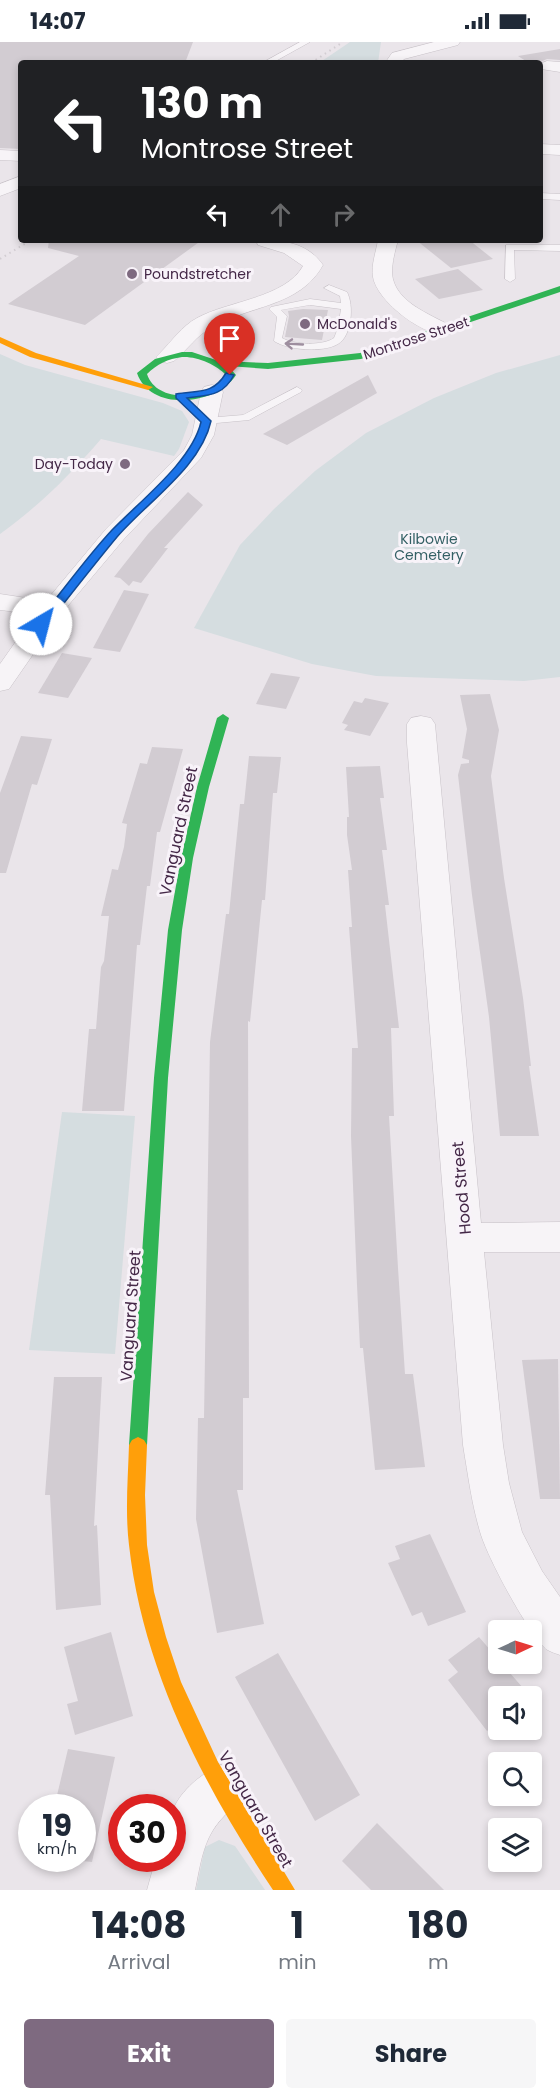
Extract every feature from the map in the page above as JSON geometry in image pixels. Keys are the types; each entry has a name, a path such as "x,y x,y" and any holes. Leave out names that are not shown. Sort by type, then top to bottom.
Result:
{"street":[{"path":"395,60 398,56 452,42"},
{"path":"543,149 560,150"},
{"path":"0,155 18,156"},
{"path":"0,191 18,182"},
{"path":"104,374 147,366 192,348 204,322 281,293 303,281 310,273 313,264 308,258 291,249 272,243"},
{"path":"388,243 383,278 389,294 405,307 444,330"},
{"name":"Montrose Street","path":"192,348 222,363 268,366 361,356 444,330 560,289"},
{"path":"0,340 33,355 148,387 167,395 179,396 206,421"},
{"path":"0,683 52,609 136,510 189,458 203,435 206,421 228,369 222,363"},
{"path":"147,366 142,373 143,380 148,387"},
{"name":"Montrose Street","path":"179,396 220,386 268,366"},
{"path":"0,602 52,609"},
{"name":"Vanguard Street","path":"223,718 183,872 174,939 162,1083 136,1487 140,1560 152,1620 169,1674 221,1788 261,1857 285,1890"},
{"name":"Hood Street","path":"421,724 420,743 483,1445 489,1484 502,1536 527,1585 560,1634"},
{"path":"466,1238 560,1237"},
{"path":"171,1890 185,1836 197,1814 221,1788"}],"lane":[{"path":"272,60 306,42"},
{"path":"543,196 560,197"},
{"path":"510,279 509,247 560,248"},
{"path":"320,303 331,299 333,294 329,288 344,294 346,307 343,334 336,342 323,346 283,344 277,339 282,316 274,309 291,304 320,303 346,307"},
{"path":"206,421 245,418 297,390"}],"green space":[{"path":"350,42 381,42 378,60 323,60"},
{"path":"0,354 25,365 163,403 182,411 189,422 179,449 174,456 101,439 54,490 0,534"},
{"name":"Kilbowie Cemetery","path":"560,355 560,677 524,681 376,676 312,664 194,628 240,545 315,471 366,433 434,398 496,373"},
{"path":"62,1112 135,1116 115,1354 29,1350"},
{"path":"219,1840 235,1846 265,1890 196,1890 205,1847"}],"building":[{"path":"0,42 193,42 186,60 18,60 18,149 0,148"},
{"path":"560,49 560,60 524,60 518,56"},
{"path":"49,243 198,243 85,325 8,304 79,256 48,248"},
{"path":"420,243 473,243 493,259 451,268"},
{"path":"458,269 483,290 439,299 415,279"},
{"name":"McDonald's","path":"328,310 322,340 285,337 288,311"},
{"path":"368,375 377,393 287,445 263,434"},
{"path":"188,492 203,505 164,548 168,548 141,583 133,581 129,586 120,578 114,577 148,534"},
{"path":"124,590 149,594 120,652 93,648"},
{"path":"62,653 92,658 68,698 38,693"},
{"path":"271,673 300,677 286,709 256,704"},
{"path":"490,694 499,730 491,776 523,998 531,1066 529,1066 539,1136 500,1136 489,1017 458,775 461,764 469,763 469,760 462,758 467,729 460,695"},
{"path":"365,698 389,703 370,736 344,730 348,725 342,723 354,701 362,703"},
{"path":"21,736 52,739 37,785 32,784 6,873 0,873 0,793"},
{"path":"152,747 183,749 160,832 157,832 150,886 147,886 140,945 137,945 124,1111 82,1111 89,1029 96,1029 101,967 104,961 109,916 101,916 112,869 118,870 124,847 127,824 122,823 130,796 140,763 147,764"},
{"path":"249,756 281,757 277,793 273,793 265,900 262,900 250,1022 248,1021 249,1398 243,1398 243,1490 237,1490 264,1624 217,1633 196,1519 198,1418 204,1418 210,1042 226,914 229,914 240,804 244,804"},
{"path":"380,766 384,798 380,798 387,850 382,850 389,905 385,905 399,1028 391,1028 394,1116 389,1116 398,1268 405,1374 413,1374 425,1467 375,1470 363,1348 360,1348 357,1285 351,1136 352,1048 358,1048 349,927 352,927 348,870 352,870 347,835 347,817 349,817 346,767"},
{"path":"558,1359 560,1499 540,1499 522,1360"},
{"path":"54,1377 102,1377 94,1526 97,1525 101,1605 56,1610 50,1495 45,1495"},
{"path":"430,1534 466,1612 428,1626 422,1612 412,1616 388,1563 400,1559 395,1546"},
{"path":"111,1632 133,1716 75,1735 67,1704 78,1701 64,1647"},
{"path":"479,1637 488,1647 488,1674 511,1674 521,1686 488,1686 487,1731 448,1680 458,1672 448,1660"},
{"path":"278,1653 360,1795 315,1821 235,1677"},
{"path":"68,1749 115,1757 96,1844 96,1794 57,1794"},
{"path":"377,1823 444,1890 371,1890 342,1861"}],"railway":[{"path":"316,60 343,42"},
{"path":"0,259 26,243"}],"traffic: fast":[{"path":"222,363 268,366 361,356 560,289"},
{"path":"189,354 222,365 231,375 226,383 218,390 207,394 183,397 161,393 152,389 144,380 142,373 152,364 170,357 189,354"},
{"path":"138,1445 161,1078 175,930 187,858 203,787 223,718"}],"traffic: slow":[{"path":"0,340 33,355 148,387"},
{"path":"138,1445 136,1495 138,1545 145,1592 157,1637 172,1682 211,1769 234,1811 285,1890"}],"place":[{"name":"Poundstretcher","path":"132,274"},
{"name":"McDonald's","path":"305,324"},
{"name":"Day-Today","path":"125,464"}],"route":[{"path":"41,624 136,510 193,453 203,435 206,421 179,396 196,396 212,392 224,385 230,375"}]}
